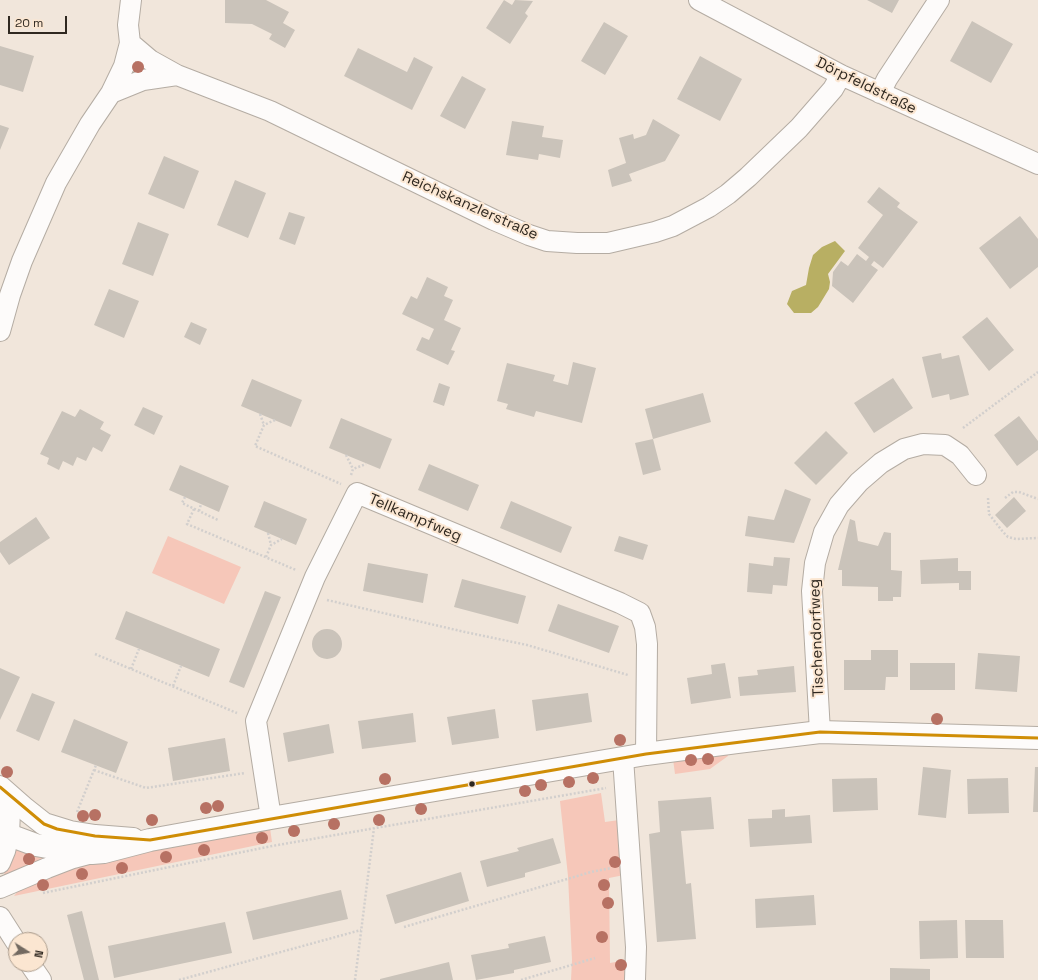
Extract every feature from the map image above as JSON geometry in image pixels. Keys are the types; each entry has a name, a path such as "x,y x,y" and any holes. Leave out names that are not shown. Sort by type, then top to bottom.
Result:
{"street":[{"path":"0,331 10,295 22,261 56,183 90,124 111,93 124,66 130,44 128,25 131,0"},
{"name":"Dörpfeldstraße","path":"699,0 841,75 1038,164"},
{"path":"880,93 887,79 939,0"},
{"name":"Reichskanzlerstraße","path":"130,44 150,60 177,75 270,111 517,231 547,241 593,244 632,238 655,232 673,226 709,208 748,177 799,128 833,90 841,75"},
{"name":"Reichskanzlerstraße","path":"111,93 144,80 177,75"},
{"name":"Tischendorfweg","path":"820,732 812,591 814,563 824,532 838,505 858,482 881,463 904,449 923,444 945,445 960,455 976,475"},
{"name":"Tellkampfweg","path":"256,721 312,586 356,493 640,613 645,627 647,644 646,754"},
{"path":"256,721 271,818"},
{"path":"0,888 73,858 92,853 115,850 150,840 646,754 820,732 1038,738"},
{"path":"623,758 636,947 635,980"},
{"path":"3,790 25,810 44,824 57,829 95,836 150,840"},
{"path":"0,864 5,851 5,829 9,802 3,790"},
{"path":"5,829 44,824"},
{"path":"5,829 36,845 51,849 92,853"},
{"path":"0,917 10,932"}],"path":[{"path":"963,428 1038,372"},
{"path":"260,414 264,425"},
{"path":"275,420 264,425 255,446 327,477 356,493"},
{"path":"346,455 353,469"},
{"path":"1005,498 1013,492 1019,492 1038,498"},
{"path":"185,497 182,504 194,508 218,520"},
{"path":"988,498 989,514 1008,537 1016,539 1038,538"},
{"path":"199,511 202,504"},
{"path":"194,508 187,524 266,557 312,586 465,632 527,644 646,681"},
{"path":"266,557 271,545 268,533"},
{"path":"271,545 282,539"},
{"path":"131,669 139,649"},
{"path":"95,654 256,721"},
{"path":"173,686 181,666"},
{"path":"77,812 96,765"},
{"path":"94,770 146,788 249,772"},
{"path":"37,894 272,846 612,787"},
{"path":"356,980 374,828"},
{"path":"404,927 591,872 630,864"},
{"path":"179,980 361,930"},
{"path":"521,980 595,958"}],"shaded area":[{"path":"835,241 845,251 828,274 830,282 829,289 818,307 811,313 794,313 787,304 792,291 806,285 813,255 822,247"},
{"path":"168,536 241,567 224,604 152,573"},
{"path":"727,752 728,756 710,769 675,774 673,759"},
{"path":"601,793 605,822 619,820 624,875 609,878 610,963 627,960 626,980 571,980 572,960 568,876 560,801"},
{"path":"270,828 272,842 14,896 25,885 95,861"},
{"path":"14,847 48,856 49,861 2,880"}],"building":[{"path":"225,0 266,0 289,12 283,23 295,30 285,48 269,39 272,34 252,24 225,23"},
{"path":"504,0 512,5 515,0 533,1 525,13 528,16 510,44 486,28"},
{"path":"867,0 899,0 892,13"},
{"path":"972,21 1013,44 991,83 950,61"},
{"path":"604,22 628,36 605,75 581,61"},
{"path":"0,46 34,56 23,92 0,85"},
{"path":"358,48 407,72 414,57 433,67 412,110 344,76"},
{"path":"700,56 742,79 720,121 677,99"},
{"path":"462,76 486,89 465,129 440,116"},
{"path":"653,119 680,135 665,161 629,174 632,181 612,187 608,170 626,163 619,138 633,134 634,139 646,135"},
{"path":"512,121 544,126 542,137 563,140 560,158 539,154 538,160 506,155"},
{"path":"0,125 9,128 0,150"},
{"path":"164,156 199,171 184,209 148,194"},
{"path":"235,180 266,193 248,238 217,225"},
{"path":"879,187 900,203 897,207 918,222 883,268 874,261 871,265 878,270 853,303 832,286 833,272 841,261 848,266 857,254 866,261 869,257 858,248 883,215 867,202"},
{"path":"289,212 305,217 295,245 279,239"},
{"path":"1020,216 1038,239 1038,267 1010,289 979,248"},
{"path":"138,222 169,234 153,276 122,264"},
{"path":"427,277 448,287 444,296 453,300 444,320 461,328 451,350 455,351 448,365 416,350 422,337 429,340 434,329 402,314 411,296 417,299"},
{"path":"109,289 139,301 124,338 94,325"},
{"path":"987,317 1014,350 989,371 962,337"},
{"path":"191,322 207,329 200,345 184,337"},
{"path":"941,353 942,359 959,355 969,395 950,400 949,394 932,398 922,357"},
{"path":"573,362 596,368 582,423 536,411 534,417 506,409 508,404 497,401 507,363 555,375 553,381 568,385"},
{"path":"893,378 913,408 874,433 854,403"},
{"path":"252,379 302,400 291,427 241,406"},
{"path":"439,383 450,387 444,406 433,402"},
{"path":"703,393 711,422 653,439 645,409"},
{"path":"143,407 163,416 154,435 134,425"},
{"path":"80,409 104,422 100,429 111,435 102,452 93,447 86,461 77,457 73,466 63,461 59,470 47,464 49,458 40,454 62,411 75,417"},
{"path":"1019,416 1038,441 1038,450 1017,466 994,435"},
{"path":"341,418 392,439 380,469 329,448"},
{"path":"826,431 848,453 816,485 794,463"},
{"path":"653,439 661,470 643,475 635,443"},
{"path":"429,464 479,485 468,511 418,490"},
{"path":"180,465 229,486 219,512 169,490"},
{"path":"785,489 811,499 794,543 745,536 748,516 774,520"},
{"path":"1014,497 1026,511 1007,528 995,515"},
{"path":"264,501 307,519 296,545 254,527"},
{"path":"511,501 572,527 561,553 500,528"},
{"path":"36,517 50,538 9,565 0,552 0,542"},
{"path":"850,519 855,521 858,541 878,546 884,532 891,533 891,570 902,571 901,597 893,597 893,601 878,601 878,587 842,586 842,570 838,570"},
{"path":"619,536 648,545 643,560 614,551"},
{"path":"774,557 790,558 787,586 773,585 772,594 747,592 749,563 773,566"},
{"path":"958,558 958,571 971,571 971,590 959,590 959,583 921,584 920,560"},
{"path":"368,563 428,574 423,603 363,591"},
{"path":"462,579 526,596 518,624 454,607"},
{"path":"265,591 281,597 244,688 229,682"},
{"path":"558,604 619,626 609,653 548,631"},
{"path":"126,611 220,649 209,677 115,639"},
{"path":"327,629 338,633 342,644 338,655 327,659 316,655 312,644 316,633"},
{"path":"871,650 898,650 898,677 886,677 885,690 844,690 844,660 871,660"},
{"path":"978,653 1020,656 1017,692 975,689"},
{"path":"725,663 731,698 691,704 687,678 712,674 711,665"},
{"path":"910,663 955,663 955,690 910,690"},
{"path":"794,666 796,692 740,696 738,677 758,675 757,670"},
{"path":"0,668 20,677 0,720"},
{"path":"32,693 55,702 39,741 16,731"},
{"path":"588,693 592,722 536,731 532,700"},
{"path":"495,709 499,738 452,745 447,717"},
{"path":"413,713 416,742 362,749 358,721"},
{"path":"74,719 128,742 116,773 61,752"},
{"path":"329,724 334,753 288,762 283,733"},
{"path":"225,738 230,771 173,781 168,748"},
{"path":"923,767 951,770 946,818 918,815"},
{"path":"1035,767 1038,767 1038,812 1033,812"},
{"path":"877,778 878,810 833,812 832,779"},
{"path":"1008,778 1009,813 968,814 967,779"},
{"path":"711,797 714,829 681,831 686,884 691,883 696,939 657,942 649,834 660,832 658,801"},
{"path":"785,809 785,817 810,815 812,843 750,847 748,819 772,818 772,810"},
{"path":"553,838 561,863 525,873 525,877 487,887 480,861 519,851 517,848"},
{"path":"461,872 469,901 395,924 386,895"},
{"path":"341,890 348,919 253,940 246,912"},
{"path":"814,895 816,925 756,928 755,899"},
{"path":"82,911 99,980 84,980 67,915"},
{"path":"957,920 958,958 920,959 919,921"},
{"path":"965,920 1003,920 1004,958 966,958"},
{"path":"225,922 232,953 114,978 108,946"},
{"path":"545,936 551,962 514,970 514,973 476,980 471,955 509,948 508,944"},
{"path":"449,962 453,980 380,980 380,979"},
{"path":"890,968 930,969 930,980 890,980"}],"transit line":[{"path":"0,787 44,824 57,829 95,836 150,840 646,754 820,732 1038,738"}]}
